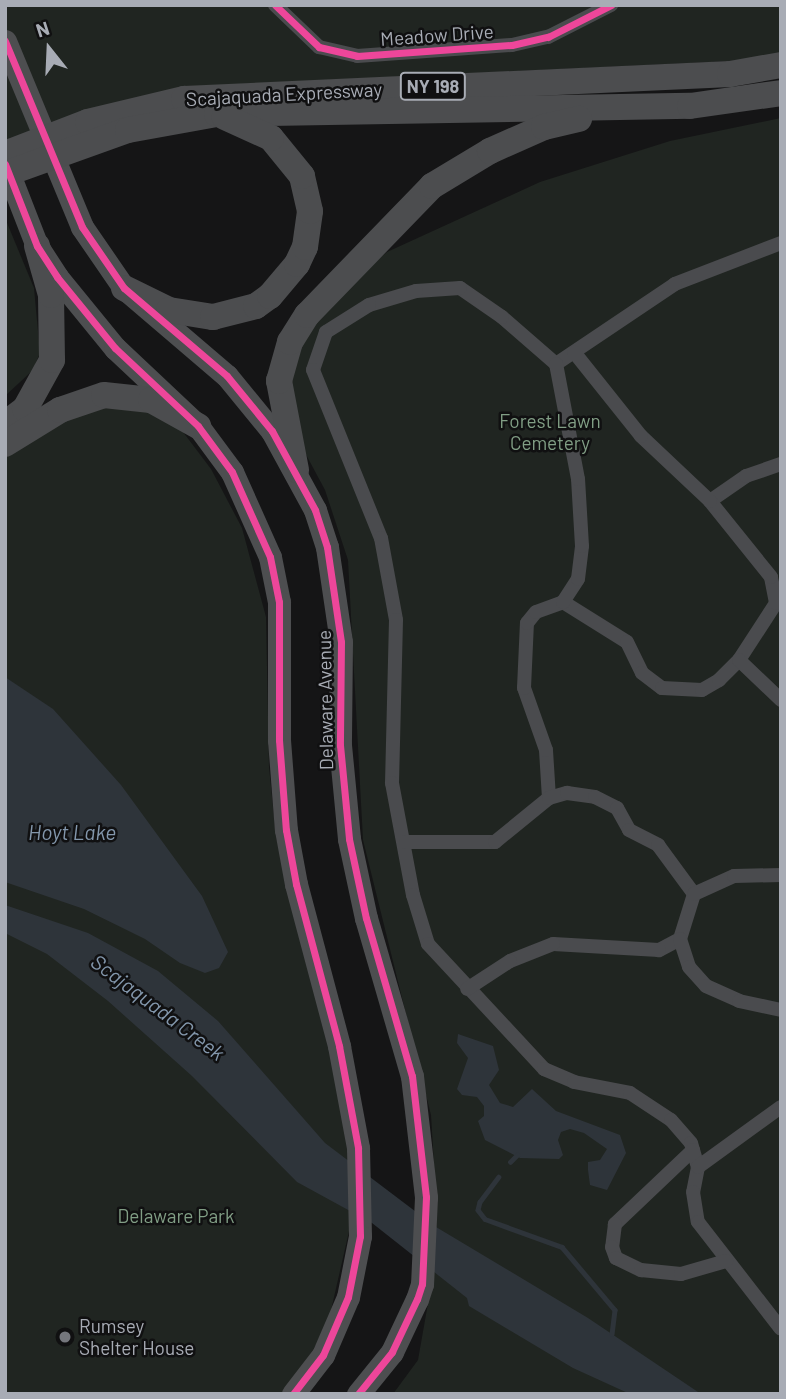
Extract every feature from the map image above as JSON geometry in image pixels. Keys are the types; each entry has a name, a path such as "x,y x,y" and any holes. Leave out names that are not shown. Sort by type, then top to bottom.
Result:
{"highway":[{"name":"Scajaquada Expressway","path":"5,155 91,131 184,99 730,74 781,65"},
{"name":"Scajaquada Expressway","path":"5,174 91,131 217,114 646,107 781,93"},
{"path":"296,470 282,411 283,360 298,327 333,285 432,186 467,163 544,127 646,107"},
{"path":"124,288 169,310 213,317 256,306 270,296 297,264 305,247 310,211 302,176 271,138 217,114"},
{"path":"5,424 25,409 52,360 51,295 37,246"},
{"path":"5,444 60,410 104,395 151,400 198,426"}],"main road":[{"name":"Delaware Avenue","path":"5,41 71,207 124,288 227,376 272,430 296,470 315,510 338,595 340,746 349,839 366,918 412,1076 426,1197 422,1284 392,1352 358,1394"},
{"path":"5,164 37,246 77,305 115,348 198,426 232,472 270,557 279,602 279,740 286,830 296,884 339,1046 358,1147 360,1236 339,1325 323,1354 293,1394"}],"street":[{"name":"Meadow Drive","path":"275,5 319,47 357,56 512,45 548,37 611,5"},
{"path":"556,364 675,284 781,243"},
{"path":"549,798 546,750 524,688 527,624 536,612 563,602 578,579 582,546 578,479 556,364 502,317 460,288 416,291 369,305 326,332 313,370 381,538 396,620 392,783 406,842 413,895 428,944 544,1069 574,1083 630,1093 671,1120 693,1150 698,1167 693,1192 698,1222 781,1329"},
{"path":"563,602 627,642 642,673 663,688 702,690 719,680 739,660 776,603 771,577 710,501 641,436 574,352"},
{"path":"710,501 746,476 781,464"},
{"path":"739,660 781,700"},
{"path":"406,842 495,842 549,798 568,793 595,797 617,808 629,830 658,845 694,894"},
{"path":"781,874 734,876 694,894 680,939 689,967 706,986 738,1001 781,1010"},
{"path":"467,989 510,961 554,944 659,950 680,939"},
{"path":"698,1167 781,1108"},
{"path":"693,1150 615,1224 612,1247 616,1258 640,1270 681,1274 726,1261"}],"green space":[{"path":"5,5 781,5 781,54 733,61 200,86 5,148"},
{"name":"Forest Lawn Cemetery","path":"781,118 781,1394 393,1394 418,1360 433,1275 437,1214 431,1115 363,840 348,560 325,490 303,449 289,385 296,356 309,328 347,285 387,252 540,182 670,141"},
{"path":"5,218 34,288 40,353 33,370 5,396"},
{"name":"Delaware Park","path":"119,398 180,428 211,469 242,528 266,617 269,767 276,837 331,1052 347,1143 350,1227 329,1319 305,1366 282,1394 5,1394 5,454 35,434"}],"water":[{"name":"Hoyt Lake","path":"5,677 53,709 121,785 202,896 228,952 219,968 205,973 180,963 145,939 84,909 5,882"},
{"name":"Scajaquada Creek","path":"5,905 88,933 158,971 218,1021 325,1143 436,1227 588,1318 701,1394 630,1394 573,1368 469,1306 467,1298 372,1223 297,1182 192,1076 108,1001 47,954 5,933"},
{"path":"458,1034 493,1046 499,1070 489,1085 500,1103 513,1107 532,1089 556,1111 620,1135 626,1153 607,1190 590,1185 588,1162 600,1160 607,1149 584,1133 570,1129 561,1132 558,1140 563,1155 559,1159 520,1158 485,1140 478,1121 484,1116 484,1106 477,1097 462,1095 457,1089 468,1058 457,1043"}],"waterway":[{"path":"510,1162 517,1155"},
{"path":"499,1177 480,1202 478,1210 485,1219 562,1247 615,1310 612,1334"}],"cycle path":[{"path":"275,5 319,47 357,56 512,45 548,37 611,5"},
{"path":"5,41 82,227 124,288 227,376 272,431 315,510 327,547 341,642 340,745 349,839 366,918 412,1076 426,1197 422,1284 417,1299 392,1352 358,1394"},
{"path":"5,164 37,246 57,277 115,348 198,426 232,472 270,557 279,602 279,740 286,830 296,884 339,1046 358,1148 360,1236 348,1297 323,1355 293,1394"}],"place":[{"name":"Rumsey Shelter House","path":"65,1337"}]}
